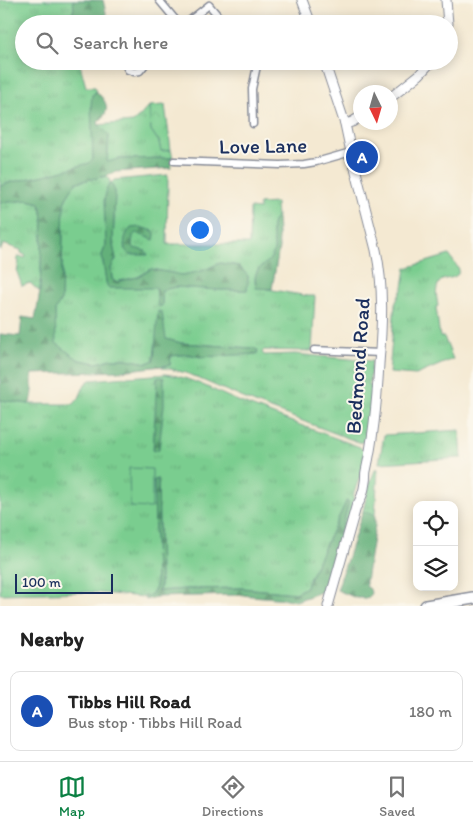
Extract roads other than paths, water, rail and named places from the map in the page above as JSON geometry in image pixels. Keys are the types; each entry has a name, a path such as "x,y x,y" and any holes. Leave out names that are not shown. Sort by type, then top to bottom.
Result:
{"highway":[{"path":"426,606 473,598"}],"street":[{"path":"159,0 171,15"},
{"path":"302,0 308,15"},
{"path":"446,0 447,15"},
{"path":"196,15 208,5 217,15"},
{"path":"128,70 134,72 141,70"},
{"path":"253,124 252,89 256,70"},
{"name":"Bedmond Road","path":"327,70 345,124 378,260 382,305 377,404 365,474 366,480 360,501 356,507 329,603"},
{"path":"398,91 423,70"},
{"path":"345,124 353,121"},
{"name":"Love Lane","path":"174,161 280,165 304,164 351,152"},
{"path":"314,350 380,353"}],"place":[{"name":"Tibbs Hill Road","path":"362,157"}]}
